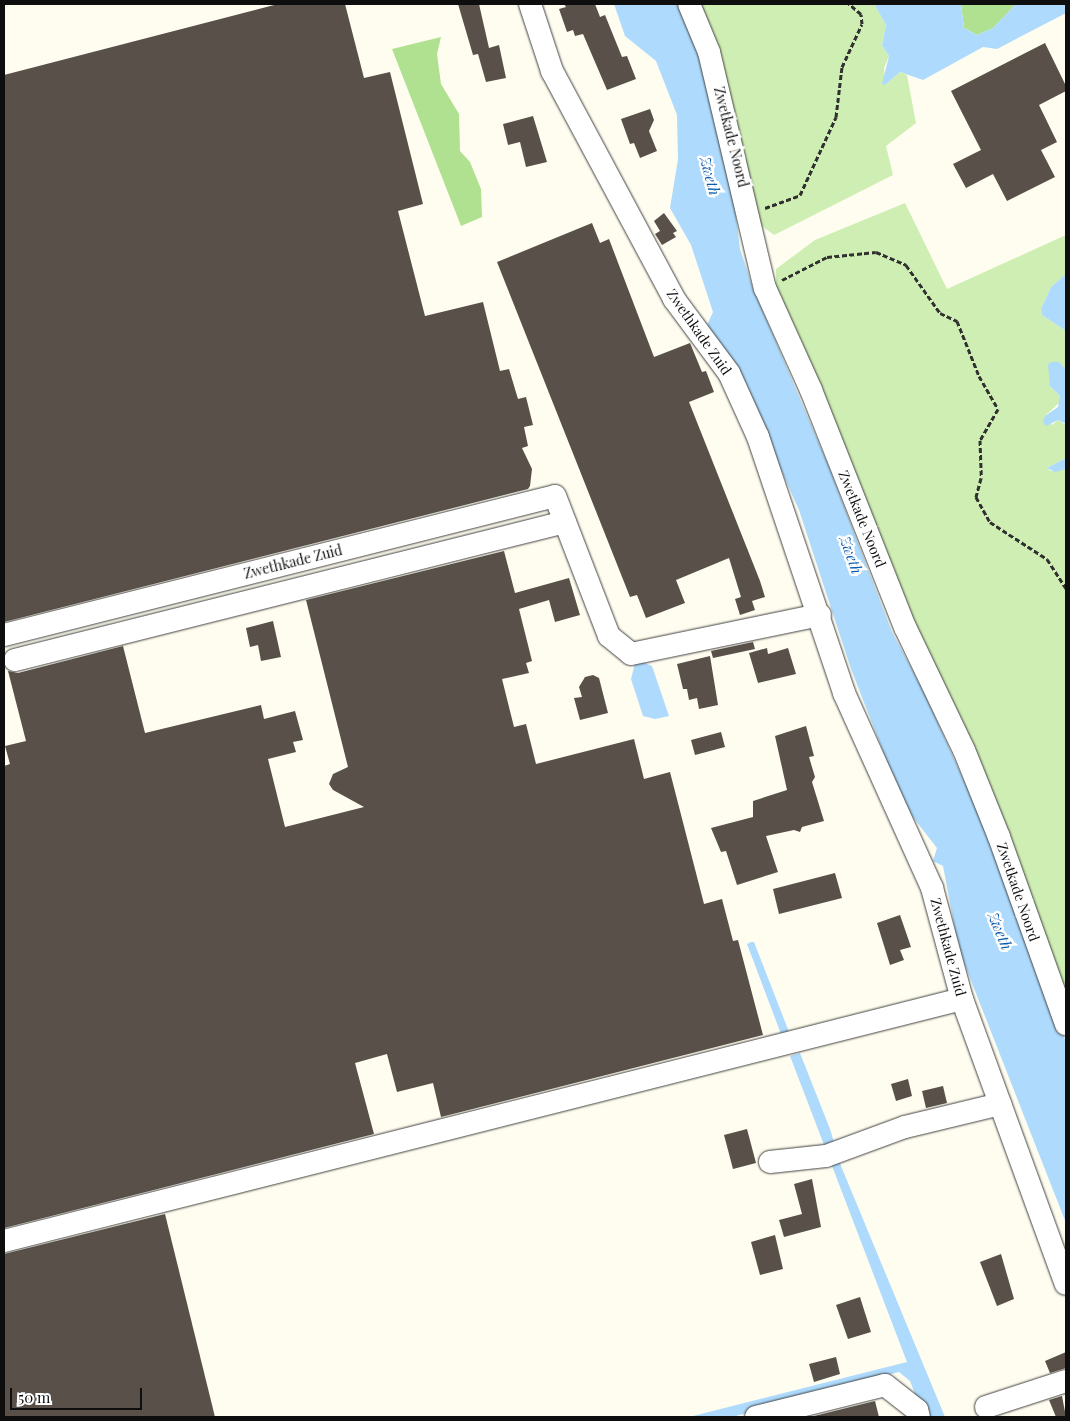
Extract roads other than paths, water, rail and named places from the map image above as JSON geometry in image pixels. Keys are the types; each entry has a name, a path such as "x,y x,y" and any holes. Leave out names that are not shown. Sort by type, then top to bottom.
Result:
{"street":[{"name":"Zwethkade Zuid","path":"530,4 552,71 674,299 730,373 758,437 820,615 844,692 932,888 962,999 1066,1284"},
{"name":"Zwetkade Noord","path":"689,4 709,52 750,214 765,288 811,390 904,627 964,750 999,837 1066,1024"},
{"name":"Zwethkade Zuid","path":"4,635 554,496 609,636 631,654 820,615"},
{"name":"Zwethkade Zuid","path":"15,660 565,522"},
{"path":"4,1240 962,999"},
{"path":"770,1162 833,1154 905,1128 1000,1104"},
{"path":"986,1407 1066,1381"},
{"path":"756,1417 885,1384 917,1410 920,1417"}],"water":[{"name":"Zweth","path":"614,4 680,4 701,55 732,185 740,249 753,288 829,467 892,632 923,690 975,805 1066,1042 1066,1223 959,950 943,866 933,861 937,848 912,816 895,782 851,669 799,510 759,421 707,325 713,312 691,245 670,208 678,159 677,115 656,61 625,36"},
{"path":"874,4 961,4 964,28 977,35 993,28 1016,4 1066,4 1066,13 997,49 983,47 923,80 900,72 885,85 882,84 889,56 882,45 886,25"},
{"path":"1066,274 1066,331 1042,315 1041,309 1051,287"},
{"path":"1051,362 1059,362 1066,369 1066,424 1058,420 1046,426 1043,422 1045,416 1058,407 1060,396 1050,386 1048,365"},
{"path":"1066,458 1066,469 1055,472 1047,468"},
{"path":"636,659 652,666 669,716 655,719 643,716 631,679"},
{"path":"754,942 789,1032 781,1034 747,944"},
{"path":"800,1053 830,1129 841,1166 945,1417 924,1417 910,1381 899,1372 732,1417 689,1417 907,1362 790,1056"}]}
